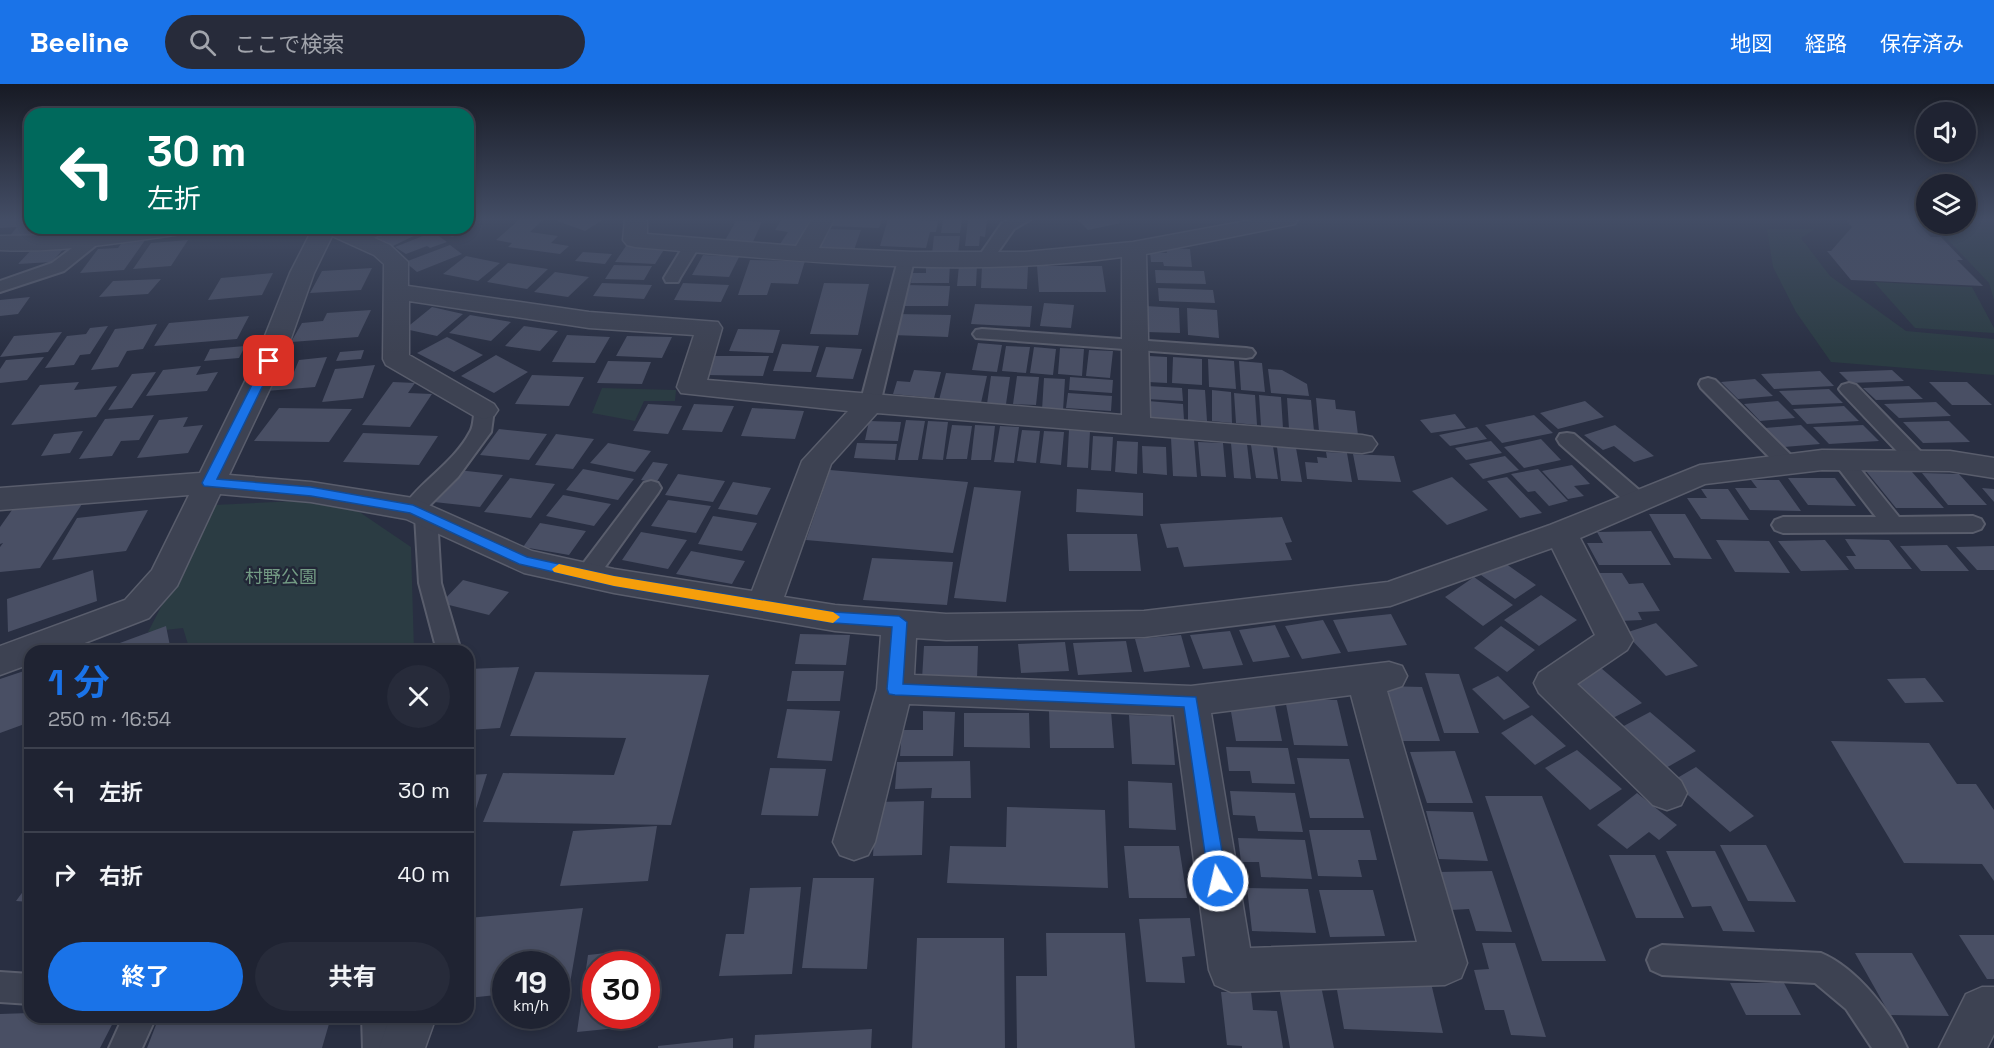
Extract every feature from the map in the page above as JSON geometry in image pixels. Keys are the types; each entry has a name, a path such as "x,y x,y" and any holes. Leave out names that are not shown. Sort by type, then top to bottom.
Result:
{"street":[{"path":"44,645 137,609 165,577 269,361 307,264"},
{"path":"396,264 396,358 484,410"},
{"path":"1134,264 1136,425"},
{"path":"396,292 589,320 709,328 691,387 1362,444"},
{"path":"764,606 817,461 870,404"},
{"path":"0,499 209,483 311,492 419,512 524,561 587,575 834,618 946,627 1144,624 1390,594 1561,533 1700,475 1842,460 1950,461 1994,468"},
{"path":"1561,533 1615,640 1552,683 1667,793"},
{"path":"854,842 895,689 899,622"},
{"path":"0,662 24,653"},
{"path":"895,689 1191,701 1377,677 1445,963 1231,970 1191,701"},
{"path":"1962,1048 1982,1010 1994,1010"},
{"path":"402,1048 411,1023"}],"lane":[{"path":"0,287 62,264"},
{"path":"672,278 680,264"},
{"path":"870,404 905,264"},
{"path":"982,334 1246,353"},
{"path":"1708,384 1788,464"},
{"path":"1849,389 1918,461"},
{"path":"447,645 430,583 419,512 481,432 484,410"},
{"path":"1567,439 1638,501"},
{"path":"1842,460 1893,524"},
{"path":"587,575 651,488"},
{"path":"1783,525 1973,524"},
{"path":"1662,960 1821,968 1857,998 1891,1048"},
{"path":"0,987 24,989"},
{"path":"125,1048 137,1023"},
{"path":"378,1023 379,1048"}],"green space":[{"path":"1773,264 1821,264 1830,276 1906,331 1994,339 1994,375 1831,362 1796,312"},
{"path":"1971,264 1994,264 1994,300 1989,283"},
{"path":"1874,282 1972,287 1994,328 1994,333 1915,328"},
{"path":"602,388 676,390 675,401 644,401 635,421 592,413"},
{"name":"村野公園","path":"297,501 355,509 411,547 414,645 188,645 183,628 148,632 214,505"}],"building":[{"path":"87,264 128,264 124,270 80,273"},
{"path":"136,264 172,264 171,266 133,269"},
{"path":"407,264 437,264 417,272"},
{"path":"456,264 499,264 478,281 443,274"},
{"path":"507,264 548,269 527,289 487,282"},
{"path":"698,264 736,264 729,277 692,275"},
{"path":"749,264 804,264 798,284 771,283 767,295 738,295"},
{"path":"926,264 950,264 949,283 911,283 912,273 926,273"},
{"path":"1163,264 1192,264 1192,267 1164,266"},
{"path":"1838,264 1961,264 1983,286 1851,280"},
{"path":"614,265 652,266 644,280 605,279"},
{"path":"959,265 977,265 976,286 957,286"},
{"path":"982,266 1028,267 1027,289 981,288"},
{"path":"1037,266 1102,266 1106,292 1039,292"},
{"path":"372,268 361,290 310,293 322,271"},
{"path":"1155,270 1204,271 1206,284 1156,283"},
{"path":"555,272 589,277 568,297 534,292"},
{"path":"273,273 262,295 208,300 221,278"},
{"path":"161,279 148,294 99,297 113,281"},
{"path":"602,283 652,285 644,299 593,296"},
{"path":"683,283 729,285 721,302 674,300"},
{"path":"824,283 869,284 858,335 810,334"},
{"path":"906,285 950,286 948,306 904,306"},
{"path":"1158,288 1213,290 1215,303 1159,301"},
{"path":"30,297 18,314 0,316 0,300"},
{"path":"1044,303 1074,305 1071,328 1040,326"},
{"path":"975,304 1032,306 1030,327 971,324"},
{"path":"1146,306 1179,308 1180,333 1147,332"},
{"path":"432,307 463,314 437,336 405,329"},
{"path":"1187,308 1217,310 1219,338 1188,335"},
{"path":"371,310 358,337 291,342 302,323 323,321 327,313"},
{"path":"897,314 951,315 948,337 892,335"},
{"path":"470,315 511,322 491,341 449,333"},
{"path":"249,316 237,339 154,346 169,323"},
{"path":"157,324 143,349 127,351 118,367 91,370 115,329"},
{"path":"108,326 90,354 80,355 74,365 45,368 67,336 86,334 90,328"},
{"path":"524,326 558,331 540,351 505,346"},
{"path":"738,329 780,330 773,353 729,351"},
{"path":"62,332 48,352 0,357 14,336"},
{"path":"567,335 610,337 595,363 552,362"},
{"path":"627,336 672,337 662,358 616,356"},
{"path":"447,337 483,355 454,372 417,353"},
{"path":"978,343 1002,345 997,372 972,370"},
{"path":"782,344 819,346 811,372 773,371"},
{"path":"245,346 239,358 204,361 210,349"},
{"path":"1006,346 1030,347 1026,373 1002,371"},
{"path":"826,347 862,349 853,379 816,377"},
{"path":"1034,347 1056,349 1053,375 1030,373"},
{"path":"1060,348 1084,349 1082,376 1058,374"},
{"path":"364,350 361,359 336,361 340,352"},
{"path":"1089,350 1113,351 1110,378 1086,376"},
{"path":"496,355 528,372 494,393 461,376"},
{"path":"713,356 769,356 763,376 706,375"},
{"path":"1149,356 1167,357 1167,383 1148,382"},
{"path":"44,357 27,380 0,383 0,369 6,360"},
{"path":"327,357 315,387 266,391 274,374 294,372 299,360"},
{"path":"1173,357 1202,359 1202,385 1172,383"},
{"path":"1208,359 1234,361 1236,389 1209,387"},
{"path":"608,361 651,362 642,384 597,383"},
{"path":"1239,361 1262,363 1265,392 1241,390"},
{"path":"375,365 363,398 322,402 335,369"},
{"path":"201,366 196,375 218,372 207,391 146,396 163,370"},
{"path":"1268,369 1282,370 1307,384 1309,396 1271,393"},
{"path":"914,370 941,372 934,398 893,394 897,381 910,382"},
{"path":"1892,370 1904,381 1850,383 1839,372"},
{"path":"1820,371 1834,386 1774,389 1761,374"},
{"path":"156,372 132,408 108,410 132,374"},
{"path":"946,373 987,376 981,403 939,400"},
{"path":"532,375 584,377 569,406 515,404"},
{"path":"991,376 1010,377 1006,404 987,404"},
{"path":"1017,376 1039,377 1036,405 1013,404"},
{"path":"1070,377 1113,380 1112,393 1069,390"},
{"path":"1044,378 1065,379 1063,411 1042,410"},
{"path":"1755,379 1773,396 1738,399 1721,382"},
{"path":"79,382 74,390 117,386 96,417 11,425 40,385"},
{"path":"393,382 415,383 408,393 432,394 410,427 362,425"},
{"path":"1929,382 1967,382 1992,405 1952,405"},
{"path":"1147,386 1182,388 1183,401 1146,399"},
{"path":"1909,386 1923,399 1876,400 1863,388"},
{"path":"1188,389 1205,390 1207,421 1188,420"},
{"path":"1829,389 1843,403 1792,405 1779,391"},
{"path":"1212,390 1231,392 1232,423 1212,421"},
{"path":"1068,393 1112,396 1111,411 1066,408"},
{"path":"1234,393 1255,395 1257,425 1236,423"},
{"path":"1259,395 1281,397 1283,428 1261,426"},
{"path":"1287,398 1311,400 1314,431 1289,429"},
{"path":"1316,398 1335,400 1336,409 1355,411 1358,435 1319,431"},
{"path":"1148,401 1183,404 1184,420 1147,418"},
{"path":"1585,401 1604,417 1558,429 1540,413"},
{"path":"1778,401 1795,418 1760,421 1744,404"},
{"path":"1936,402 1951,416 1899,418 1884,404"},
{"path":"648,404 682,406 668,434 633,431"},
{"path":"694,404 734,406 722,432 682,430"},
{"path":"1844,406 1859,421 1807,424 1793,409"},
{"path":"279,408 352,409 329,442 254,441"},
{"path":"752,408 804,411 795,439 741,436"},
{"path":"1455,414 1466,428 1431,433 1420,420"},
{"path":"154,415 139,440 121,441 112,456 79,459 105,419"},
{"path":"1534,415 1553,433 1502,443 1485,425"},
{"path":"188,417 183,427 203,425 188,453 137,458 159,420"},
{"path":"906,420 925,421 918,460 898,460"},
{"path":"869,421 901,422 898,441 865,440"},
{"path":"928,421 948,422 943,460 922,459"},
{"path":"1949,421 1970,442 1923,443 1903,422"},
{"path":"952,425 972,426 967,459 946,459"},
{"path":"975,425 995,426 991,460 971,460"},
{"path":"1615,425 1654,456 1634,462 1614,446 1603,450 1584,435"},
{"path":"1801,425 1820,444 1784,447 1765,428"},
{"path":"1863,425 1879,441 1829,444 1813,427"},
{"path":"1000,426 1019,427 1014,463 994,462"},
{"path":"1477,427 1487,439 1450,446 1439,435"},
{"path":"499,429 547,434 529,460 480,455"},
{"path":"1022,430 1040,431 1036,463 1017,461"},
{"path":"1069,430 1090,431 1088,468 1067,467"},
{"path":"83,431 70,453 41,456 54,434"},
{"path":"1044,431 1064,432 1061,465 1040,463"},
{"path":"363,433 438,436 419,465 343,462"},
{"path":"556,434 594,439 573,469 535,465"},
{"path":"1093,436 1113,437 1111,471 1091,470"},
{"path":"1171,438 1194,439 1197,477 1173,476"},
{"path":"1541,439 1561,460 1524,468 1504,447"},
{"path":"1117,441 1138,442 1137,474 1115,472"},
{"path":"1491,441 1502,453 1466,460 1455,448"},
{"path":"1198,442 1223,443 1226,477 1201,476"},
{"path":"608,443 651,451 635,472 590,463"},
{"path":"857,443 897,444 895,460 854,458"},
{"path":"1231,443 1247,444 1251,479 1234,478"},
{"path":"1251,445 1273,446 1278,479 1256,478"},
{"path":"1142,446 1166,447 1167,475 1143,473"},
{"path":"1277,447 1296,448 1302,482 1281,481"},
{"path":"1326,452 1347,453 1352,482 1307,479 1305,462 1318,463 1317,457 1327,458"},
{"path":"1353,454 1394,456 1401,482 1358,480"},
{"path":"1505,456 1519,470 1483,479 1469,464"},
{"path":"653,462 668,464 656,483 641,480"},
{"path":"1572,465 1590,484 1574,486 1584,496 1568,499 1542,471"},
{"path":"583,469 634,479 618,500 566,490"},
{"path":"1538,469 1568,501 1549,506 1535,491 1528,492 1511,474"},
{"path":"458,470 503,475 480,507 434,502"},
{"path":"830,470 968,482 953,553 806,540"},
{"path":"1866,471 1912,472 1944,508 1896,508"},
{"path":"1922,473 1959,474 1987,505 1948,505"},
{"path":"678,474 725,481 713,502 665,495"},
{"path":"1452,477 1488,510 1447,525 1412,491"},
{"path":"1507,477 1542,513 1520,518 1487,481"},
{"path":"510,478 555,484 531,518 484,512"},
{"path":"1788,478 1835,478 1856,506 1808,505"},
{"path":"1751,480 1779,480 1801,511 1750,510 1735,488 1757,488"},
{"path":"733,482 771,488 757,515 718,509"},
{"path":"974,487 1021,491 1006,602 954,598"},
{"path":"1982,488 1994,489 1994,502"},
{"path":"1077,489 1143,493 1143,516 1076,512"},
{"path":"1701,489 1728,489 1749,520 1701,519 1687,498 1707,498"},
{"path":"563,495 611,504 594,526 546,516"},
{"path":"668,500 711,506 696,533 651,526"},
{"path":"82,504 40,568 0,572 0,547 3,543 0,544 0,527 12,510"},
{"path":"148,510 126,551 52,560 77,518"},
{"path":"1649,514 1685,514 1712,559 1674,558"},
{"path":"713,516 757,523 742,551 698,544"},
{"path":"1282,517 1292,542 1285,543 1292,560 1184,567 1178,547 1167,548 1160,524"},
{"path":"540,523 586,531 569,555 523,547"},
{"path":"1651,531 1671,565 1599,565 1587,543 1603,543 1597,532"},
{"path":"641,532 687,540 668,569 622,560"},
{"path":"1067,534 1137,534 1141,571 1069,571"},
{"path":"1845,539 1889,540 1912,569 1855,569 1846,556 1856,556"},
{"path":"1716,540 1769,541 1790,573 1735,572"},
{"path":"1825,540 1849,570 1801,571 1778,541"},
{"path":"1947,545 1969,571 1921,571 1900,546"},
{"path":"1994,546 1994,570 1977,570 1956,547"},
{"path":"691,551 745,561 732,584 676,574"},
{"path":"872,558 953,562 947,605 863,600"},
{"path":"1502,561 1536,585 1515,599 1481,575"},
{"path":"93,570 97,601 8,632 7,599"},
{"path":"1593,573 1622,573 1629,584 1643,583 1660,611 1638,612 1642,620 1619,621"},
{"path":"1474,577 1513,605 1483,626 1445,597"},
{"path":"463,580 509,592 489,615 441,603"},
{"path":"1541,595 1577,620 1539,646 1504,620"},
{"path":"1391,614 1407,645 1348,652 1333,620"},
{"path":"1323,620 1341,653 1302,659 1285,626"},
{"path":"1656,623 1698,666 1666,676 1625,633"},
{"path":"1275,625 1290,657 1253,662 1239,630"},
{"path":"166,626 170,645 114,645"},
{"path":"1501,626 1535,650 1507,672 1474,648"},
{"path":"1230,631 1243,665 1203,669 1190,635"},
{"path":"800,634 850,635 846,665 795,664"},
{"path":"1181,635 1190,667 1144,672 1135,639"},
{"path":"1126,641 1132,672 1078,675 1073,643"},
{"path":"1065,642 1069,671 1021,673 1018,644"},
{"path":"924,646 978,646 977,679 922,679"},
{"path":"519,667 500,728 474,730 474,669"},
{"path":"1601,668 1642,703 1609,720 1569,685"},
{"path":"24,671 24,724 0,733 0,679"},
{"path":"792,671 844,671 840,701 787,701"},
{"path":"535,672 709,675 671,825 483,822 503,773 614,775 626,738 510,736"},
{"path":"1425,673 1459,674 1479,733 1444,733"},
{"path":"1498,676 1530,707 1504,720 1472,689"},
{"path":"1925,678 1944,702 1905,703 1887,679"},
{"path":"1384,686 1422,687 1440,741 1400,741"},
{"path":"1285,699 1337,700 1348,746 1294,745"},
{"path":"1230,706 1275,706 1282,741 1236,741"},
{"path":"787,709 840,711 832,761 777,758"},
{"path":"1049,710 1111,711 1114,748 1050,748"},
{"path":"923,711 955,712 953,756 900,756 902,730 923,730"},
{"path":"1650,712 1696,751 1664,769 1620,728"},
{"path":"964,713 1029,713 1030,748 964,747"},
{"path":"1129,715 1171,716 1175,765 1132,764"},
{"path":"1532,715 1566,746 1535,765 1501,733"},
{"path":"1831,741 1929,743 1957,784 1976,784 1994,810 1994,881 1982,864 1904,863"},
{"path":"1226,747 1288,748 1295,784 1252,783 1250,771 1229,771"},
{"path":"1577,750 1622,789 1590,810 1545,768"},
{"path":"1455,751 1473,803 1427,803 1410,752"},
{"path":"1297,758 1349,759 1364,818 1310,818"},
{"path":"970,761 971,798 931,798 932,788 895,789 897,762"},
{"path":"1696,767 1754,816 1730,832 1672,781"},
{"path":"770,768 826,769 818,816 761,815"},
{"path":"487,774 474,812 474,775"},
{"path":"1128,781 1172,783 1176,830 1129,828"},
{"path":"1230,791 1295,793 1303,832 1258,831 1255,816 1233,815"},
{"path":"1637,793 1677,825 1659,840 1649,832 1627,849 1597,825"},
{"path":"1485,796 1542,796 1606,961 1542,961"},
{"path":"924,801 922,855 873,856 876,802"},
{"path":"1007,807 1105,810 1108,888 947,883 950,846 1006,847"},
{"path":"1426,811 1473,812 1488,861 1439,859"},
{"path":"657,826 648,881 560,886 573,831"},
{"path":"1309,830 1370,830 1377,860 1358,860 1362,877 1318,876"},
{"path":"1238,838 1305,840 1312,879 1261,877 1259,862 1241,862"},
{"path":"1720,845 1766,845 1796,902 1748,901"},
{"path":"1124,846 1179,846 1187,898 1129,898"},
{"path":"1666,851 1715,851 1755,932 1723,931 1711,906 1692,907"},
{"path":"1609,855 1655,855 1684,918 1636,918"},
{"path":"1492,871 1512,932 1476,931 1469,909 1450,910 1438,872"},
{"path":"813,878 874,878 867,969 802,968"},
{"path":"801,887 792,974 719,976 726,934 744,934 750,888"},
{"path":"1247,888 1308,889 1316,933 1252,931"},
{"path":"24,890 24,902 16,901"},
{"path":"1319,890 1373,890 1385,936 1330,937"},
{"path":"583,908 570,983 570,951 492,951 492,995 474,997 474,917"},
{"path":"1190,918 1195,956 1182,957 1185,983 1146,982 1139,919"},
{"path":"1046,933 1125,933 1135,1048 1017,1048 1016,976 1047,976"},
{"path":"1959,935 1994,935 1994,979 1987,979"},
{"path":"917,938 1004,938 1005,1048 912,1048"},
{"path":"1482,943 1515,943 1546,1037 1511,1035 1504,1010 1485,1010 1474,970 1489,969"},
{"path":"1855,953 1912,953 1949,1016 1890,1015"},
{"path":"1335,979 1431,983 1443,1033 1344,1029"},
{"path":"1730,983 1784,983 1801,1015 1746,1015"},
{"path":"1321,986 1334,1048 1290,1048 1279,987"},
{"path":"1221,992 1251,992 1253,1010 1277,1011 1283,1048 1242,1048 1242,1046 1227,1045"},
{"path":"582,997 582,1029 607,1029 577,1032"},
{"path":"24,1013 24,1023 113,1023 100,1048 0,1048 0,1014"},
{"path":"157,1023 329,1023 322,1048 147,1048"},
{"path":"872,1029 871,1048 754,1048 755,1035"},
{"path":"733,1038 733,1048 658,1048 658,1046"}],"slow traffic":[{"path":"559,569 614,581 833,617"}],"route":[{"path":"269,361 209,483 311,492 413,509 524,561 614,581 834,618 899,622 895,689 1191,701 1218,881"}]}
